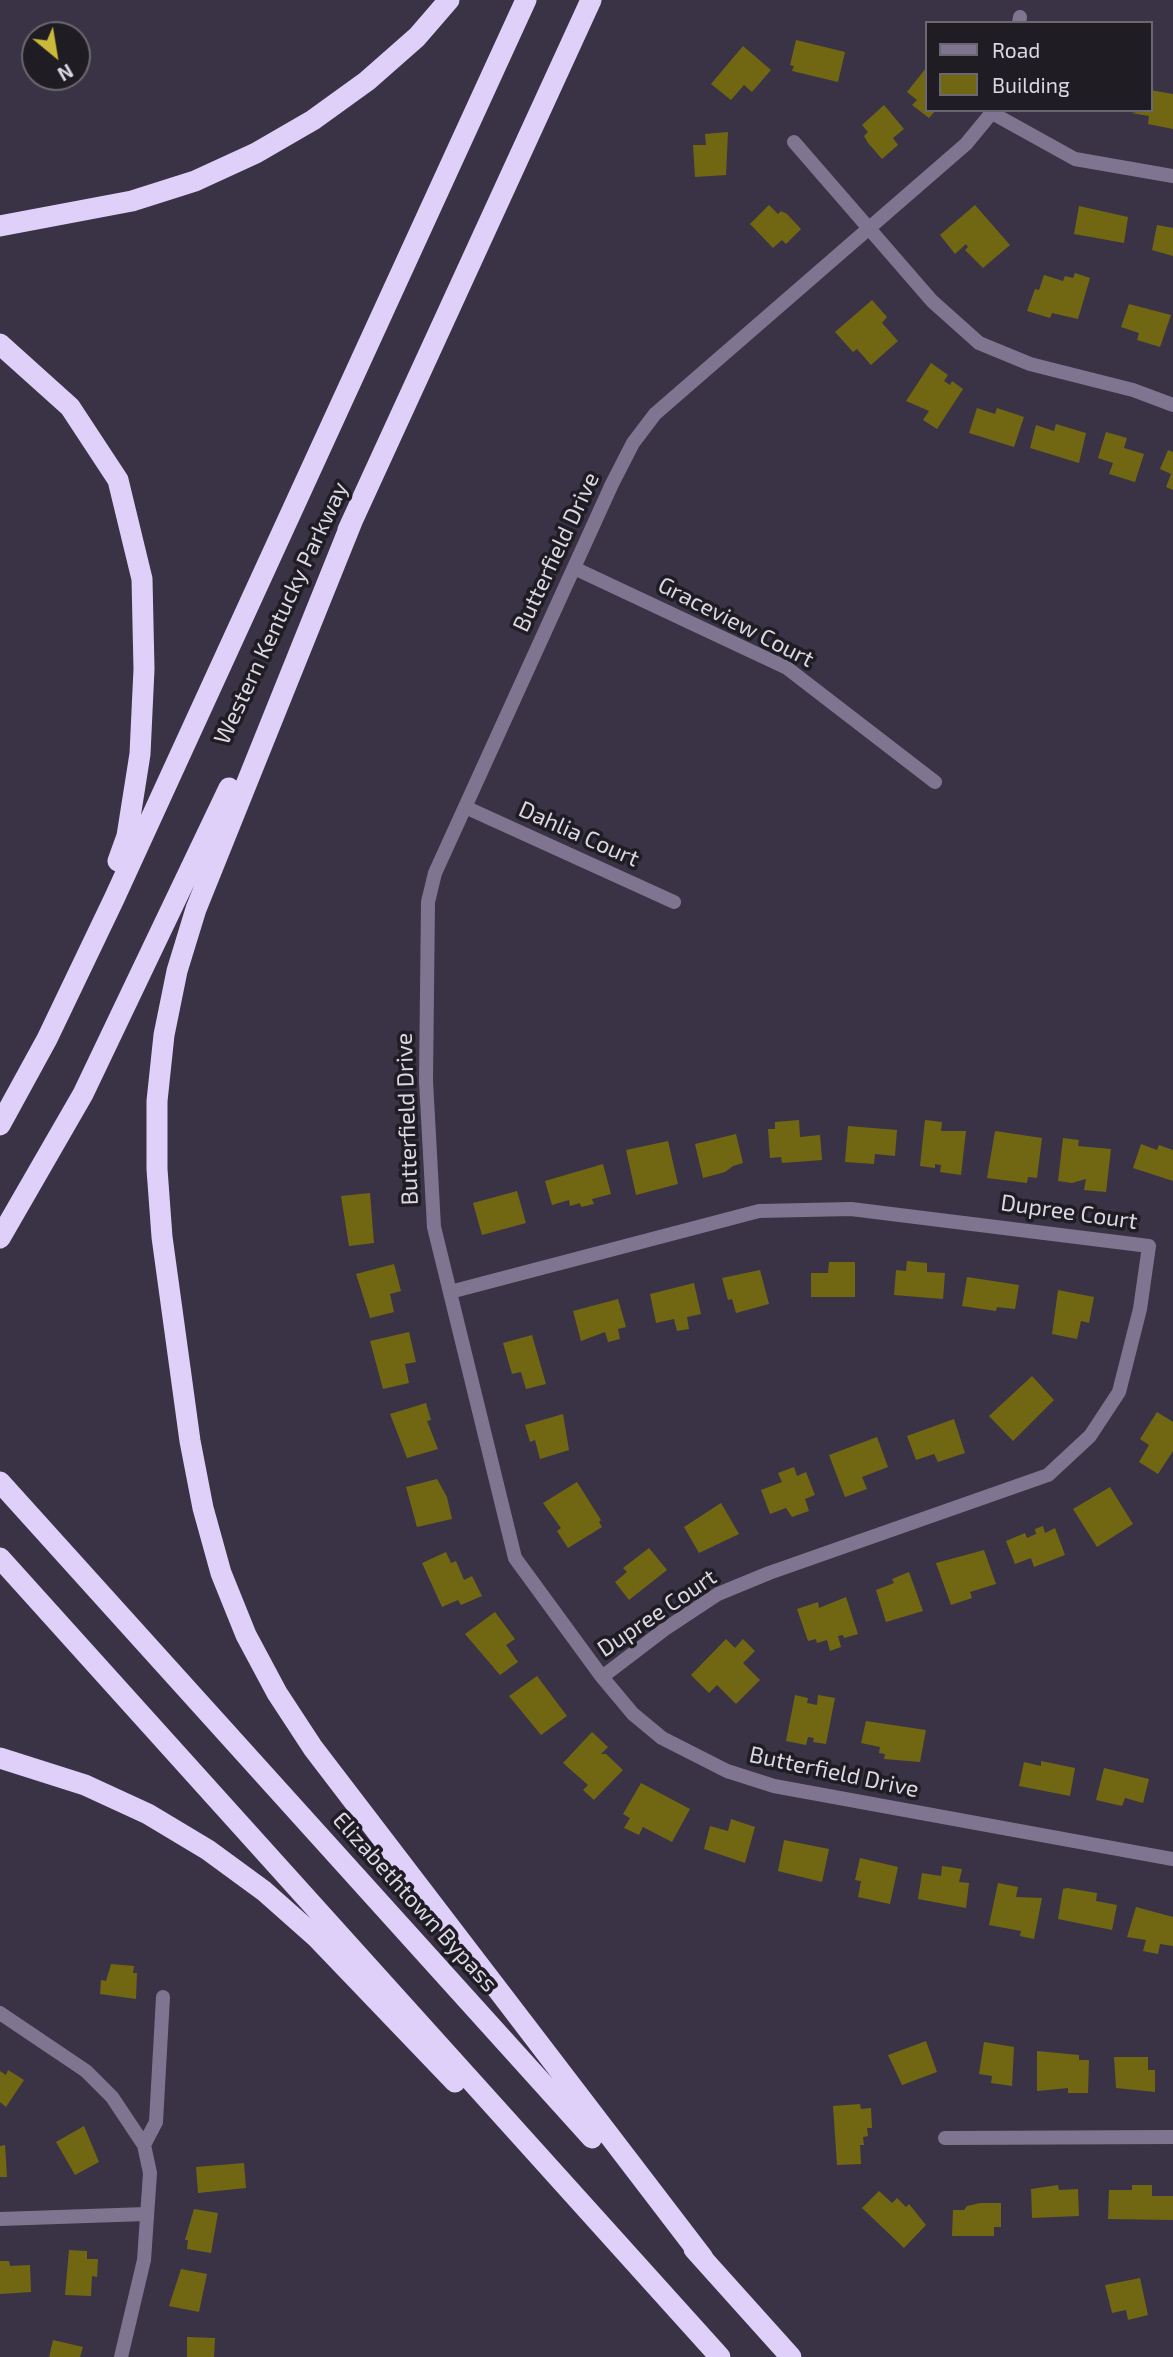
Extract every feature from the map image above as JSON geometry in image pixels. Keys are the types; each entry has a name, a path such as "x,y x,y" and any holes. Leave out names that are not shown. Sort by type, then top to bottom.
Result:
{"highway":[{"path":"0,226 131,201 195,181 256,153 313,120 367,81 417,37 449,0"},
{"name":"Western Kentucky Parkway","path":"0,1125 75,981 526,0"},
{"name":"Western Kentucky Parkway","path":"0,1238 46,1163 118,1024 591,0"},
{"path":"0,344 70,407 118,480 142,579 144,669 140,754 127,836 75,981"},
{"path":"353,519 196,909 177,971 164,1035 157,1101 160,1210 170,1305 203,1508 222,1573 246,1635 277,1693 313,1748 604,2133 703,2258"},
{"name":"Elizabethtown Bypass","path":"0,1482 791,2357"},
{"path":"0,1558 545,2160 623,2253"},
{"path":"0,1758 85,1785 148,1814 208,1850 264,1891 317,1938 623,2253 720,2357"}],"street":[{"path":"993,112 1074,159 1173,176"},
{"name":"Butterfield Drive","path":"993,112 966,144 655,414 632,443 435,873 425,927 426,1081 435,1227 515,1558 602,1677 633,1714 662,1738 727,1771 763,1782 1173,1860"},
{"path":"794,142 932,301 979,343 1030,364 1133,390 1173,405"},
{"name":"Graceview Court","path":"574,568 787,668 935,782"},
{"name":"Dahlia Court","path":"465,807 674,902"},
{"name":"Dupree Court","path":"450,1292 759,1211 851,1209 1149,1246 1140,1310 1119,1392 1090,1436 1048,1475 769,1573 718,1594 665,1629 602,1677"},
{"path":"144,2145 156,2122 163,1997"},
{"path":"0,2012 86,2071 112,2097 144,2145 150,2173 144,2260 121,2357"},
{"path":"945,2138 1173,2137"},
{"path":"0,2219 146,2214"}],"building":[{"path":"796,40 845,52 838,82 792,71 794,66 790,65"},
{"path":"743,46 771,70 752,92 744,85 731,100 711,84"},
{"path":"925,69 925,112 934,112 929,118 912,105 917,100 907,92"},
{"path":"1152,90 1173,94 1173,129 1148,124 1149,116 1131,113 1152,112"},
{"path":"884,105 904,129 893,138 898,145 882,159 868,143 864,136 868,132 862,125"},
{"path":"728,132 726,175 695,177 693,145 706,145 705,134"},
{"path":"769,205 778,214 781,211 787,214 801,229 786,244 782,240 773,248 750,224"},
{"path":"975,205 1010,245 983,268 965,250 968,247 966,244 955,254 940,235"},
{"path":"1079,206 1128,217 1124,243 1074,234"},
{"path":"1157,225 1173,228 1173,256 1152,250"},
{"path":"1075,273 1090,278 1078,319 1052,313 1050,318 1027,311 1035,289 1039,290 1044,275 1063,281 1065,276 1073,278"},
{"path":"872,300 887,317 882,323 898,341 871,365 857,349 853,352 835,332"},
{"path":"1129,304 1171,315 1160,347 1137,340 1139,333 1121,327"},
{"path":"931,363 948,375 944,381 950,385 952,381 963,389 937,429 923,420 929,411 906,401"},
{"path":"977,408 995,414 997,408 1024,417 1014,447 969,433"},
{"path":"1056,424 1086,433 1079,463 1030,448 1036,425 1054,431"},
{"path":"1106,432 1127,438 1124,448 1144,454 1135,482 1109,474 1113,463 1098,458"},
{"path":"1168,450 1173,452 1173,490 1166,487 1171,474 1160,469"},
{"path":"799,1120 800,1137 820,1135 822,1160 782,1163 781,1157 770,1158 768,1129 775,1129 775,1122"},
{"path":"925,1120 942,1122 941,1131 966,1131 961,1175 940,1172 941,1165 935,1164 935,1168 920,1166"},
{"path":"848,1126 897,1130 895,1156 875,1154 874,1164 845,1162"},
{"path":"995,1131 1042,1138 1037,1178 1028,1177 1027,1183 987,1178"},
{"path":"736,1134 743,1163 725,1172 703,1178 695,1144"},
{"path":"1063,1138 1079,1140 1078,1146 1111,1149 1106,1192 1084,1190 1086,1179 1072,1183 1058,1181"},
{"path":"668,1141 678,1184 636,1195 626,1150"},
{"path":"1141,1144 1157,1150 1159,1145 1173,1150 1173,1181 1133,1168"},
{"path":"603,1164 611,1194 592,1199 594,1204 581,1207 580,1203 570,1206 569,1200 552,1205 545,1181"},
{"path":"517,1191 526,1223 482,1235 473,1203"},
{"path":"370,1193 374,1243 349,1246 341,1196"},
{"path":"907,1261 927,1263 927,1272 945,1273 943,1299 894,1295 896,1270 906,1271"},
{"path":"829,1262 855,1262 855,1297 811,1297 811,1273 828,1273"},
{"path":"394,1264 401,1291 390,1294 394,1312 370,1318 356,1274"},
{"path":"760,1270 769,1304 736,1313 732,1299 728,1300 722,1278"},
{"path":"967,1277 1019,1285 1015,1309 997,1307 996,1311 962,1306"},
{"path":"694,1283 701,1314 687,1317 689,1329 677,1331 674,1319 656,1323 650,1294"},
{"path":"1058,1290 1094,1297 1089,1323 1081,1321 1077,1339 1052,1334"},
{"path":"618,1299 626,1327 618,1329 620,1339 608,1342 605,1332 581,1341 573,1311"},
{"path":"409,1332 416,1362 405,1364 409,1383 383,1389 370,1341"},
{"path":"532,1335 546,1384 526,1389 521,1372 512,1374 503,1343"},
{"path":"1032,1376 1054,1400 1013,1441 989,1416"},
{"path":"426,1403 431,1420 427,1421 438,1449 407,1458 390,1414"},
{"path":"1157,1412 1173,1422 1173,1451 1158,1474 1139,1462 1149,1445 1140,1439"},
{"path":"563,1414 569,1450 540,1459 535,1440 530,1442 525,1425"},
{"path":"954,1419 965,1453 938,1462 934,1454 916,1460 907,1436"},
{"path":"877,1437 888,1467 862,1477 867,1489 845,1497 829,1455"},
{"path":"794,1467 797,1476 806,1472 815,1495 805,1499 809,1511 792,1517 786,1508 770,1514 761,1490 782,1482 778,1473"},
{"path":"437,1479 447,1497 452,1519 417,1527 406,1487"},
{"path":"577,1482 601,1520 599,1522 602,1527 568,1548 557,1531 561,1528 543,1503"},
{"path":"1110,1487 1133,1524 1097,1547 1073,1509"},
{"path":"721,1503 739,1534 699,1553 684,1527"},
{"path":"1043,1526 1045,1533 1055,1528 1065,1555 1034,1567 1031,1558 1015,1564 1006,1541 1025,1533 1027,1538 1036,1534 1035,1529"},
{"path":"649,1548 667,1570 629,1600 615,1582 627,1572 623,1568"},
{"path":"984,1550 996,1584 970,1592 972,1598 951,1605 936,1563"},
{"path":"446,1552 451,1563 456,1561 464,1580 472,1576 482,1596 461,1605 458,1600 442,1607 422,1563"},
{"path":"909,1572 923,1611 886,1622 876,1590 894,1583 892,1579"},
{"path":"846,1597 858,1634 844,1638 843,1635 838,1636 841,1647 830,1651 827,1640 817,1643 816,1639 808,1641 797,1609 818,1602 819,1608"},
{"path":"495,1612 515,1639 506,1645 518,1662 500,1675 465,1634"},
{"path":"726,1639 735,1648 743,1639 755,1651 743,1663 760,1680 736,1704 717,1685 709,1693 691,1675"},
{"path":"537,1676 567,1716 541,1735 509,1696"},
{"path":"795,1695 808,1698 807,1703 817,1705 818,1695 835,1698 826,1744 813,1742 814,1738 808,1737 806,1745 786,1741"},
{"path":"866,1721 926,1730 920,1762 884,1759 885,1754 879,1753 880,1747 861,1743"},
{"path":"592,1732 608,1747 601,1754 606,1754 623,1770 594,1800 583,1790 588,1785 563,1763"},
{"path":"1041,1761 1075,1768 1070,1796 1019,1786 1024,1762 1041,1766"},
{"path":"1104,1768 1149,1779 1143,1803 1125,1798 1122,1806 1096,1800"},
{"path":"641,1783 690,1809 672,1842 643,1827 639,1835 624,1828 630,1818 623,1814"},
{"path":"731,1819 755,1827 745,1863 704,1849 710,1826 728,1831"},
{"path":"784,1840 829,1849 822,1882 778,1871"},
{"path":"860,1858 898,1867 890,1904 858,1897 861,1881 855,1880"},
{"path":"942,1866 962,1869 959,1882 969,1883 966,1908 918,1899 922,1873 941,1876"},
{"path":"998,1883 1018,1887 1016,1897 1042,1898 1034,1939 1020,1936 1021,1931 989,1925"},
{"path":"1063,1889 1097,1893 1096,1901 1117,1905 1112,1930 1058,1919"},
{"path":"1136,1907 1173,1917 1173,1946 1160,1944 1158,1954 1143,1951 1146,1940 1127,1937"},
{"path":"111,1964 134,1966 133,1973 137,1973 136,1999 100,1994 101,1980 106,1981"},
{"path":"926,2041 937,2072 902,2085 888,2055"},
{"path":"984,2042 1014,2047 1012,2086 991,2083 992,2076 979,2074"},
{"path":"1037,2051 1079,2055 1079,2060 1089,2060 1088,2093 1068,2093 1068,2088 1037,2091"},
{"path":"1114,2057 1148,2057 1148,2070 1155,2070 1155,2092 1116,2088"},
{"path":"8,2070 24,2080 6,2107 0,2102 0,2071 6,2075"},
{"path":"860,2104 861,2109 871,2108 872,2128 867,2128 868,2136 863,2137 864,2145 860,2145 861,2164 837,2165 833,2106"},
{"path":"84,2126 99,2162 75,2175 56,2142"},
{"path":"5,2145 7,2177 0,2177 0,2146"},
{"path":"244,2163 246,2188 198,2193 196,2167"},
{"path":"1058,2185 1059,2190 1078,2189 1079,2216 1032,2218 1031,2189"},
{"path":"1132,2185 1152,2185 1152,2196 1173,2196 1173,2220 1108,2219 1109,2190 1132,2190"},
{"path":"879,2191 892,2203 897,2198 906,2207 909,2204 926,2225 904,2248 862,2208"},
{"path":"1001,2203 1001,2227 994,2227 994,2236 952,2236 953,2210 964,2210 967,2206"},
{"path":"194,2209 218,2213 211,2253 187,2249 188,2240 185,2240"},
{"path":"69,2250 87,2251 87,2259 98,2259 97,2277 92,2276 91,2296 65,2295"},
{"path":"0,2261 9,2261 10,2266 30,2265 31,2292 0,2294"},
{"path":"181,2269 207,2274 199,2312 169,2306"},
{"path":"1140,2278 1148,2315 1128,2320 1126,2310 1112,2313 1105,2285"},
{"path":"187,2337 215,2338 214,2357 187,2357"},
{"path":"53,2340 83,2347 80,2357 49,2357"}]}
